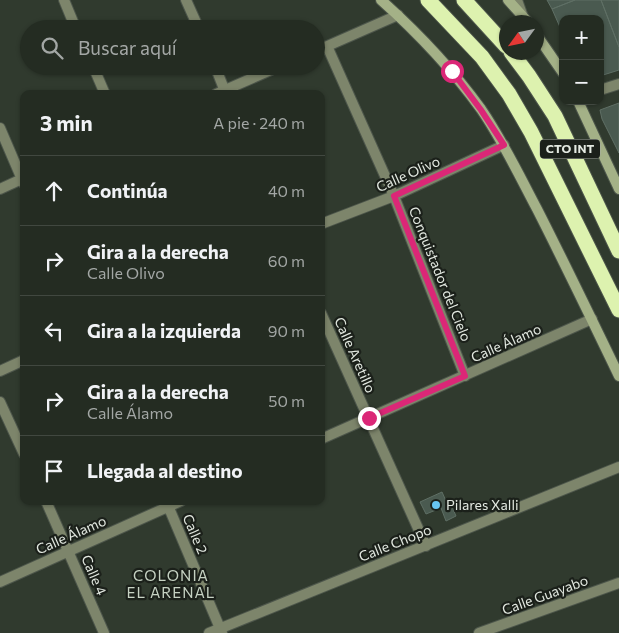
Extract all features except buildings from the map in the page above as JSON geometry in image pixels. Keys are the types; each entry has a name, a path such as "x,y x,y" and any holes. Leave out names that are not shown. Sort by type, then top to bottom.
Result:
{"highway":[{"name":"CTO INT","path":"428,0 482,58 509,94 531,132 619,310"},
{"path":"464,0 499,38"},
{"name":"CTO INT","path":"517,60 555,116 619,252"}],"main road":[{"path":"381,0 452,71 504,145 619,376"},
{"path":"508,0 522,15"},
{"path":"544,46 559,67"},
{"name":"CTO INT","path":"580,105 619,189"}],"street":[{"path":"64,0 72,20"},
{"path":"186,0 194,20"},
{"path":"517,0 524,15"},
{"path":"327,46 398,15"},
{"name":"Conquistador del Cielo","path":"327,46 394,196 465,376"},
{"path":"97,75 103,90"},
{"path":"217,75 221,90"},
{"path":"226,90 260,75"},
{"path":"604,89 619,84"},
{"path":"0,128 20,173"},
{"name":"Calle Olivo","path":"325,222 394,196 504,145"},
{"path":"0,189 20,181"},
{"name":"Calle Álamo","path":"325,437 592,319"},
{"name":"Calle Aretillo","path":"325,322 426,546"},
{"path":"0,371 20,362"},
{"path":"0,402 20,445"},
{"name":"Calle Chopo","path":"209,633 221,631 619,467"},
{"name":"Calle 4","path":"48,505 104,633"},
{"name":"Calle Álamo","path":"0,582 165,505"},
{"name":"Calle 2","path":"167,505 221,631"},
{"name":"Calle Guayabo","path":"479,633 619,583"}],"place":[{"name":"Pilares Xalli","path":"436,505"}],"district":[{"name":"COLONIA EL ARENAL","path":"171,584"}],"route":[{"path":"369,418 465,376 394,196 504,145 452,71"}]}
